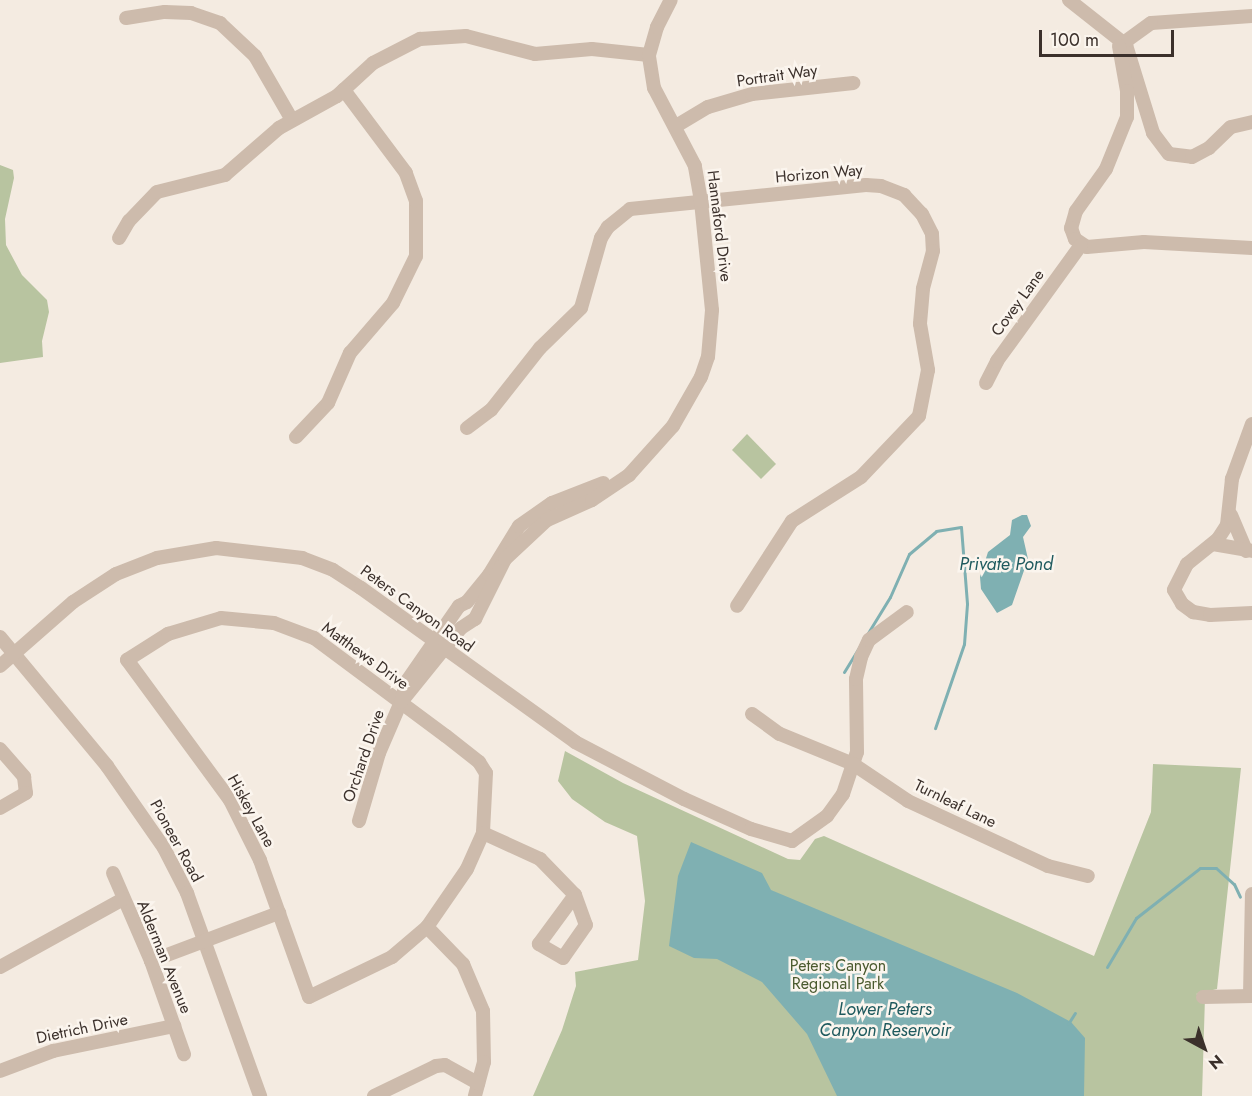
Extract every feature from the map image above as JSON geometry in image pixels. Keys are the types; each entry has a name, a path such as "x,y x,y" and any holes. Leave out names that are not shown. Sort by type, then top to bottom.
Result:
{"street":[{"name":"Hannaford Drive","path":"440,646 475,619 506,559 530,533 609,490 647,453 683,410 708,357 712,310 701,201 695,166 654,88 649,55 657,27 671,0"},
{"path":"1069,0 1123,41 1156,139 1169,154 1192,157 1209,148 1231,127 1252,122"},
{"path":"126,18 165,12 191,13 220,23 255,56 292,120"},
{"path":"1252,16 1151,23 1123,41 1118,50 1128,109 1106,169 1072,219 1072,234 1081,245 1102,248 1144,242 1252,248"},
{"path":"119,238 129,220 157,192 225,175 292,120 344,90 373,63 401,46 447,34 535,54 592,49 649,55"},
{"name":"Portrait Way","path":"676,126 708,107 752,94 853,84"},
{"path":"296,437 328,403 350,353 393,303 416,256 416,201 406,173 344,90"},
{"name":"Horizon Way","path":"467,428 491,410 540,348 581,308 596,250 608,227 630,209 881,186 904,195 922,214 932,234 933,251 923,289 920,324 928,370 919,416 861,477 792,522 737,606"},
{"name":"Covey Lane","path":"986,383 996,361 1081,245"},
{"path":"1249,551 1231,515 1232,479 1252,424"},
{"name":"Hannaford Drive","path":"440,646 526,520 552,502 609,480 647,453"},
{"path":"1231,515 1213,544 1182,571 1175,584 1178,598 1199,614 1252,614"},
{"path":"1213,544 1249,551"},
{"name":"Peters Canyon Road","path":"0,666 73,602 116,574 157,558 216,548 302,558 333,570 575,742 626,771 751,829 792,841 827,816 843,794 854,764"},
{"path":"854,764 859,732 856,679 861,657 869,640 907,612"},
{"name":"Matthews Drive","path":"127,660 168,633 202,621 251,619 290,627 314,639 479,762 488,787 483,833"},
{"name":"Pioneer Road","path":"0,637 138,806 187,893 260,1096"},
{"name":"Orchard Drive","path":"359,821 379,753 401,702 440,646"},
{"name":"Hiskey Lane","path":"127,660 230,800 260,860 309,997 392,957 427,927"},
{"name":"Turnleaf Lane","path":"752,714 780,734 854,764 908,801 1048,866 1088,876"},
{"path":"0,749 24,777 26,793 0,808"},
{"path":"374,1096 436,1066 445,1065 477,1089 486,1038 476,989 457,957 427,927 467,869 483,833 540,859 575,895"},
{"name":"Alderman Avenue","path":"113,873 151,960 184,1054"},
{"path":"1203,997 1251,996 1252,894"},
{"path":"0,967 123,899"},
{"path":"151,960 206,942 279,913"},
{"name":"Dietrich Drive","path":"0,1071 53,1051 174,1026"}],"green space":[{"path":"0,165 13,170 14,178 5,219 6,245 22,275 47,300 49,312 42,341 43,357 0,363"},
{"path":"747,434 776,464 761,479 732,450"},
{"name":"Peters Canyon Regional Park","path":"565,751 623,783 788,859 800,860 815,839 824,836 1094,956 1151,812 1153,764 1241,768 1217,989 1196,994 1205,997 1202,1096 533,1096 562,1030 576,986 575,972 638,960 645,901 637,836 605,822 572,799 558,781"}],"water":[{"name":"Private Pond","path":"1027,515 1031,526 1023,537 1028,559 1012,605 997,613 981,589 980,577 988,552 1010,535 1012,520"},
{"name":"Lower Peters Canyon Reservoir","path":"691,842 762,873 771,890 1017,993 1071,1022 1085,1038 1084,1096 837,1096 807,1034 762,982 717,959 694,958 669,946 678,876"}],"waterway":[{"path":"844,672 890,597 909,554 936,531 961,527 967,604 964,644 935,728"},
{"path":"1107,967 1136,918 1200,868 1216,868 1234,884 1240,897"},
{"path":"1068,1024 1075,1013"}]}
